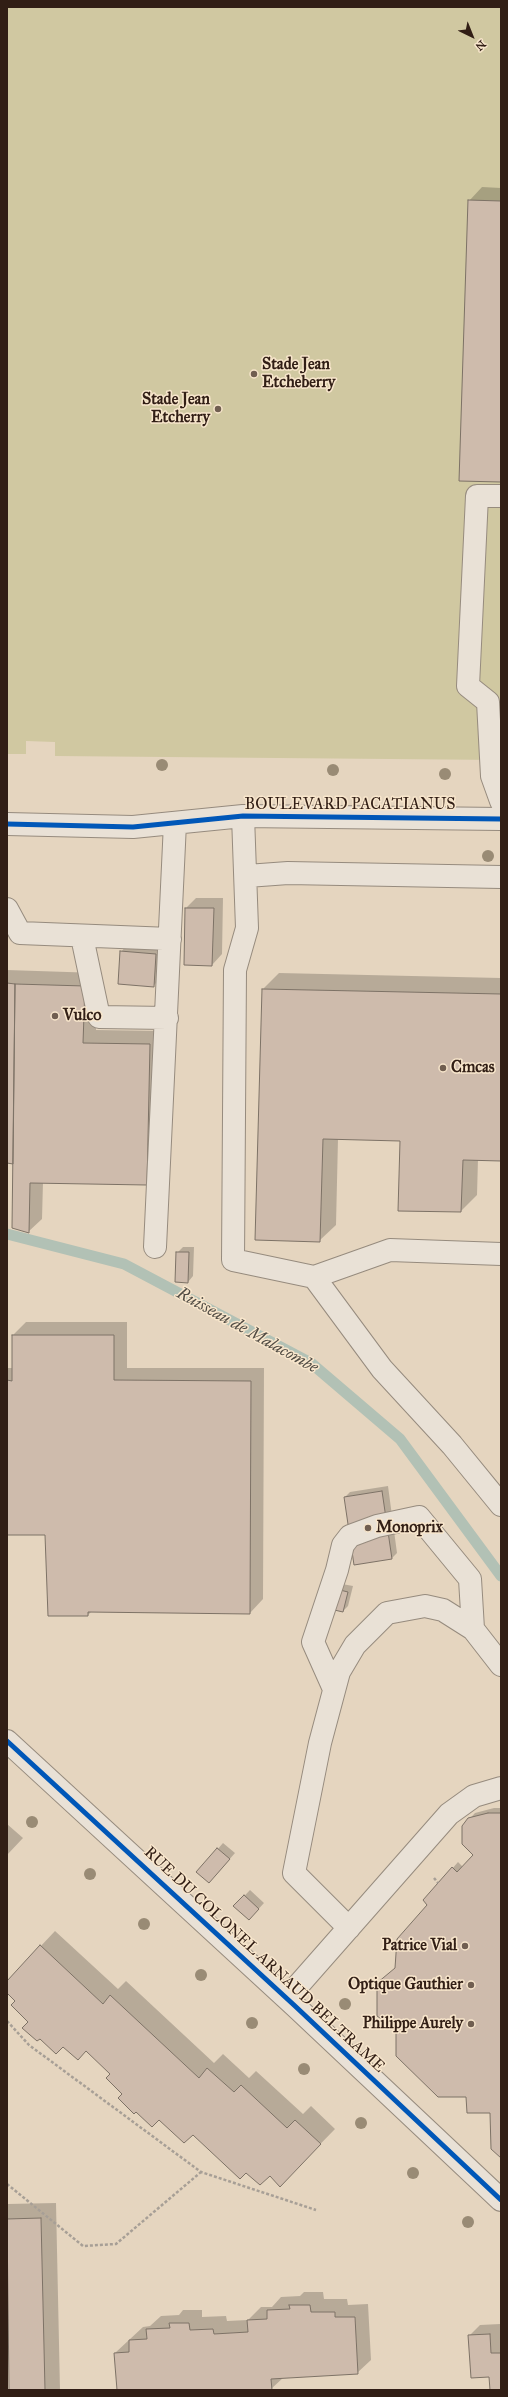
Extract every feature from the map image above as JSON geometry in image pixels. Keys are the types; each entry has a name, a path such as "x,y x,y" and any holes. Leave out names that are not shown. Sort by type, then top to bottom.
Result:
{"street":[{"path":"501,496 477,496 468,686 495,700 492,776 501,801"},
{"path":"243,816 247,876 247,928 235,970 233,1260 314,1276 390,1250 501,1254"},
{"name":"BOULEVARD PACATIANUS","path":"7,824 133,827 243,816 501,819"},
{"path":"155,1247 175,823"},
{"path":"247,876 288,873 501,877"},
{"path":"7,909 20,933 82,937 170,939"},
{"path":"82,937 99,1017 167,1018"},
{"path":"314,1276 382,1369 498,1496"},
{"path":"334,1689 313,1642 337,1570 343,1545 350,1536 376,1526 419,1517 470,1579 473,1629"},
{"path":"349,1928 294,1873 339,1672 355,1645 387,1613 425,1606 443,1610 473,1629 501,1665"},
{"name":"RUE DU COLONEL ARNAUD BELTRAME","path":"7,1741 287,1998 501,2200"},
{"path":"287,1998 450,1814 474,1796 501,1788"}],"path":[{"path":"7,2021 29,2045 201,2172 316,2210"},
{"path":"7,2184 83,2246 90,2246 116,2244 201,2172"}],"shaded area":[{"name":"Stade Jean Etcherry","path":"7,7 501,7 501,760 55,756 55,742 26,741 26,754 7,754"}],"building":[{"path":"468,200 501,201 501,482 459,481"},
{"path":"185,908 214,908 212,966 184,965"},
{"path":"120,951 156,954 154,987 118,984"},
{"path":"7,983 15,984 13,1164 7,1163"},
{"path":"15,984 85,986 83,1043 150,1044 147,1185 30,1183 29,1233 12,1228"},
{"path":"262,989 501,994 501,1161 463,1160 461,1212 398,1211 400,1141 323,1139 320,1242 255,1240"},
{"path":"176,1252 189,1252 188,1283 175,1282"},
{"path":"12,1335 114,1335 114,1380 251,1381 250,1614 88,1612 88,1616 48,1616 45,1535 7,1535 7,1380 12,1381"},
{"name":"Monoprix","path":"382,1491 392,1559 354,1565 344,1497"},
{"path":"336,1589 348,1592 343,1612 330,1609"},
{"path":"488,1813 501,1813 501,2158 491,2149 490,2113 467,2113 466,2097 438,2097 396,2056 396,2029 377,2016 377,1983 395,1968 397,1939 427,1905 423,1900 452,1867 457,1872 473,1855 462,1844 462,1826 468,1818"},
{"path":"217,1848 230,1859 209,1883 196,1872"},
{"path":"244,1895 259,1909 249,1920 233,1906"},
{"path":"40,1945 103,2004 110,1995 199,2078 207,2068 234,2092 241,2085 287,2128 295,2120 321,2144 280,2187 270,2176 260,2185 246,2173 240,2179 193,2135 184,2143 159,2120 152,2127 136,2112 134,2114 118,2098 122,2094 106,2078 110,2074 86,2051 78,2060 63,2047 56,2054 40,2039 37,2041 22,2028 28,2022 11,2005 15,2001 7,1993 7,1981"},
{"path":"41,2218 45,2390 9,2390 7,2219"},
{"path":"289,2305 310,2305 311,2312 335,2312 335,2317 355,2317 358,2374 271,2379 272,2390 117,2390 114,2353 129,2352 129,2340 147,2339 146,2329 170,2328 169,2323 189,2323 190,2330 213,2329 214,2334 248,2332 247,2320 267,2319 267,2310 290,2309"},
{"path":"490,2334 491,2353 501,2353 501,2390 490,2390 489,2377 471,2378 468,2335"}],"waterway":[{"name":"Ruisseau de Malacombe","path":"7,1234 124,1264 311,1363 400,1439 501,1576"}],"cycle path":[{"path":"7,824 133,827 243,816 501,819"},
{"path":"7,1741 295,2006 501,2200"}],"place":[{"name":"Stade Jean Etcheberry","path":"254,374"},
{"name":"Stade Jean Etcherry","path":"218,409"},
{"name":"Vulco","path":"55,1016"},
{"name":"Cmcas","path":"443,1068"},
{"name":"Monoprix","path":"368,1528"},
{"name":"Patrice Vial","path":"465,1946"},
{"name":"Optique Gauthier","path":"471,1985"},
{"name":"Philippe Aurely","path":"471,2024"}]}
